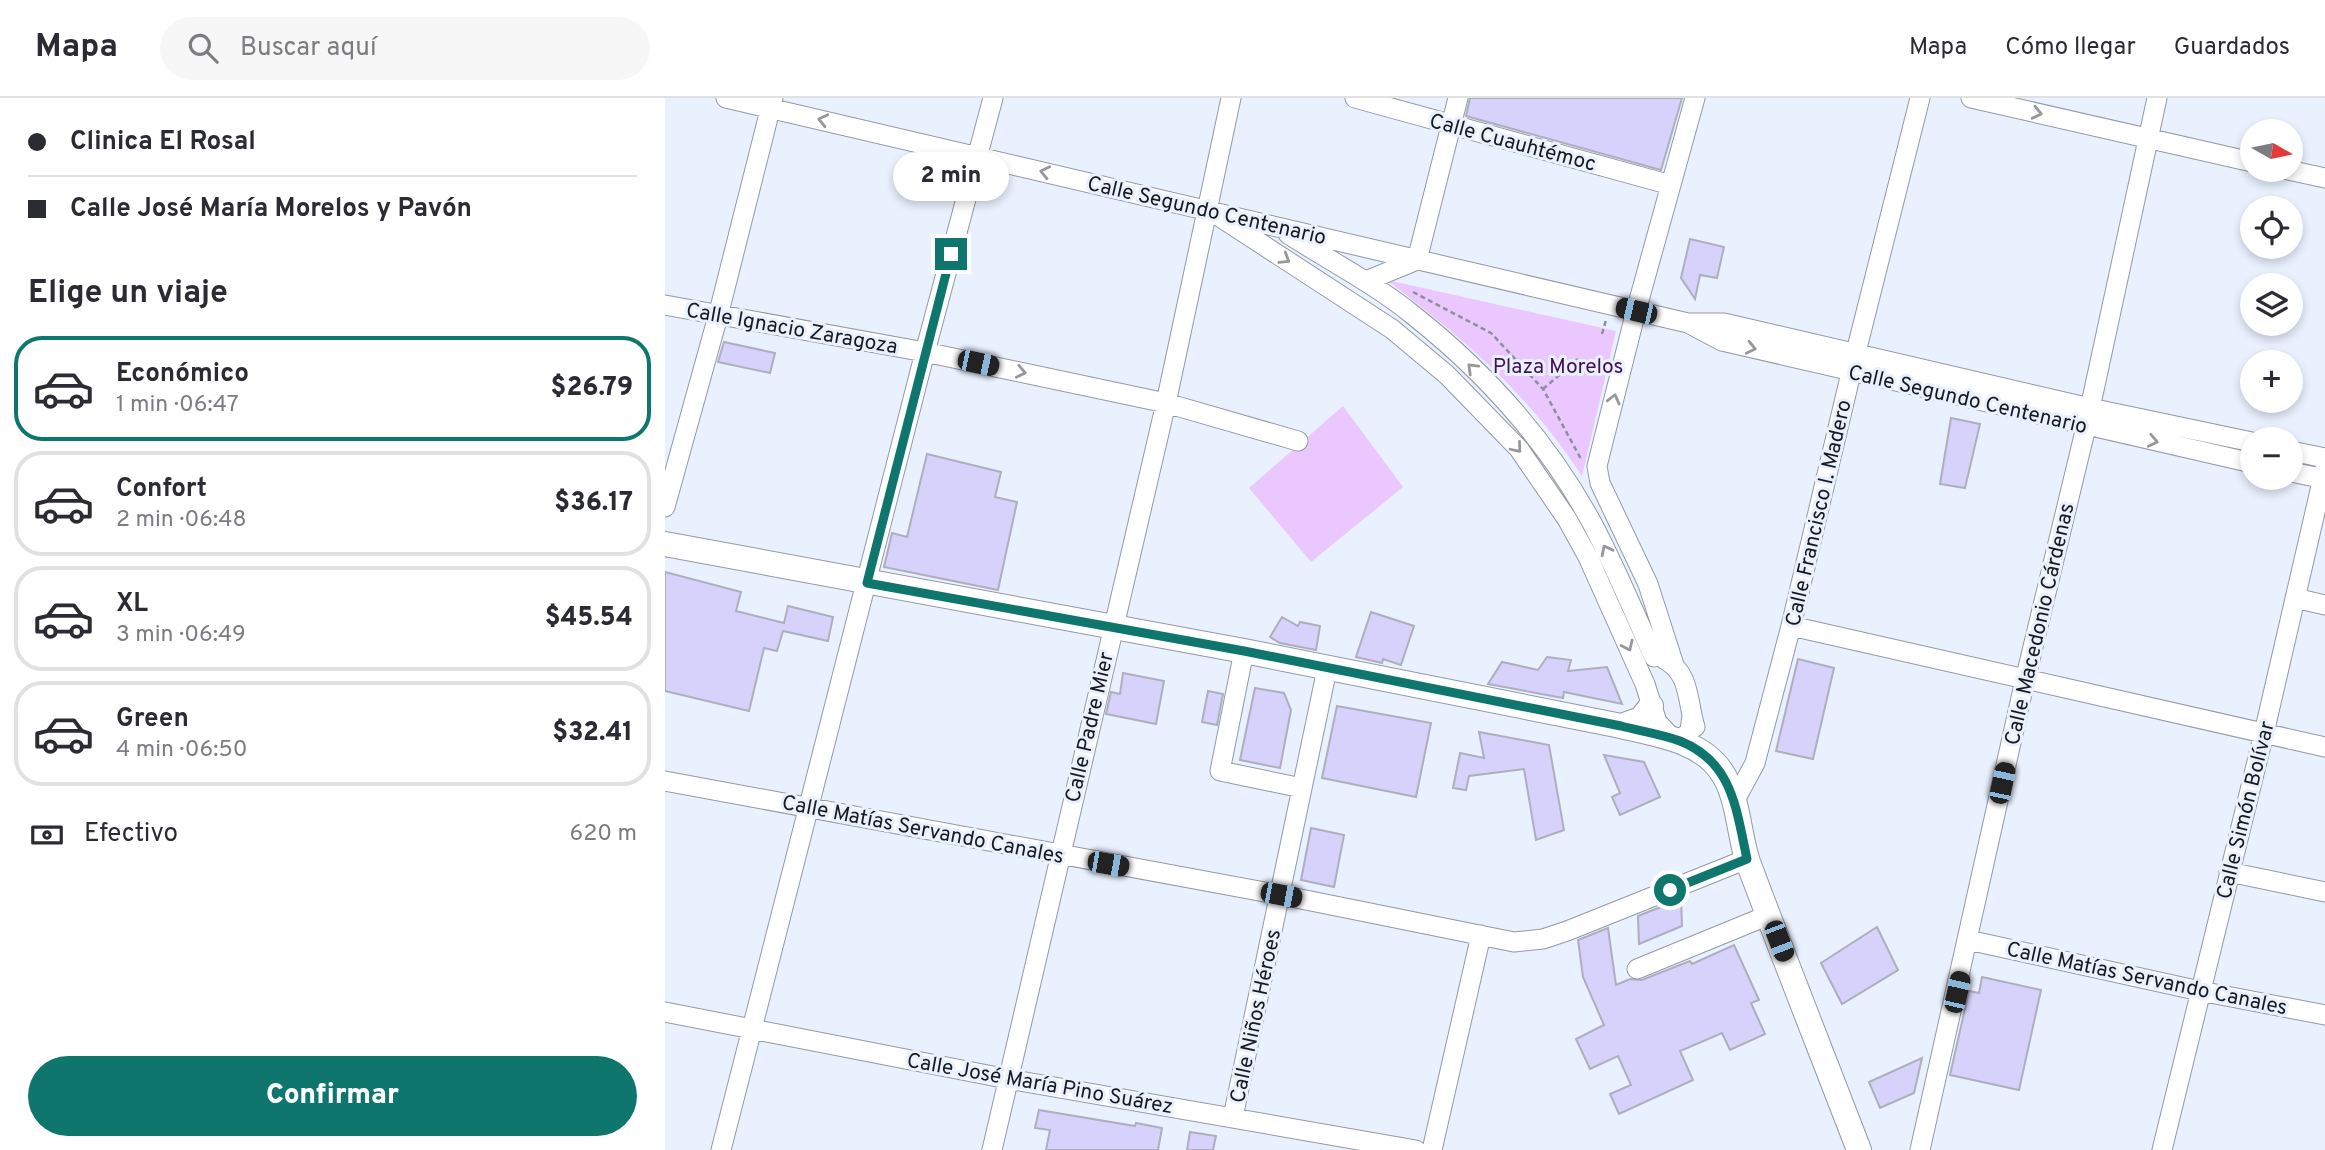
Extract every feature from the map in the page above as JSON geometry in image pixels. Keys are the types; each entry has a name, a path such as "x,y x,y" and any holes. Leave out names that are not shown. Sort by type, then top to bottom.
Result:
{"main road":[{"path":"665,544 1244,651 1621,726 1679,741 1704,754 1721,770 1734,802 1747,859 1859,1150"},
{"path":"1621,726 1641,719 1648,713 1648,695"}],"street":[{"name":"Calle Segundo Centenario","path":"726,98 771,103 977,156 1688,323 1724,323 1854,362 2088,417 2240,460"},
{"path":"721,1150 807,807 992,98"},
{"name":"Calle Padre Mier","path":"992,1150 1165,403 1231,98"},
{"name":"Calle Cuauhtémoc","path":"1355,98 1671,185"},
{"path":"1366,281 1417,260 1458,98"},
{"path":"1695,98 1636,311 1597,466 1600,484 1647,584 1674,665 1686,684 1695,726 1721,770"},
{"name":"Calle Francisco I. Madero","path":"1734,802 1755,763 1920,98"},
{"path":"1971,98 2240,159"},
{"name":"Calle Macedonio Cárdenas","path":"1920,1150 2025,680 2088,417 2157,98"},
{"path":"665,507 718,316 771,103"},
{"path":"2303,173 2325,178"},
{"path":"1207,209 1392,329 1447,375 1485,413 1519,450 1567,519 1588,557 1662,728 1679,741 1690,731 1692,715"},
{"path":"1274,225 1366,281 1413,314 1501,396 1565,477 1591,521 1617,572 1654,657"},
{"name":"Calle Ignacio Zaragoza","path":"665,305 925,352 1165,403 1298,440"},
{"path":"1485,413 1501,396"},
{"name":"Calle Segundo Centenario","path":"2088,417 2240,440"},
{"path":"2303,453 2325,458"},
{"path":"2303,473 2324,476"},
{"name":"Calle Simón Bolívar","path":"2162,1150 2324,476"},
{"path":"2295,598 2325,605"},
{"path":"1791,626 2325,747"},
{"path":"1244,651 1220,771 1302,788"},
{"path":"1654,657 1674,665"},
{"path":"1648,695 1648,666 1654,657"},
{"name":"Calle Niños Héroes","path":"1233,1117 1327,668"},
{"name":"Calle Matías Servando Canales","path":"665,780 1281,895 1514,942 1543,939 1567,931 1747,859"},
{"path":"2229,872 2325,892"},
{"path":"1637,968 1769,915"},
{"path":"1433,1150 1481,935"},
{"name":"Calle Matías Servando Canales","path":"1968,940 2200,991 2325,1015"},
{"name":"Calle José María Pino Suárez","path":"665,1012 1008,1079 1416,1150"}],"path":[{"path":"1412,291 1491,333 1543,389 1581,459"},
{"path":"1543,389 1578,359"}],"green space":[{"name":"Plaza Morelos","path":"1387,280 1616,331 1582,476 1517,393 1469,346"},
{"path":"1343,406 1403,487 1311,562 1249,488"}],"building":[{"path":"1470,98 1682,98 1661,170 1466,116"},
{"path":"1690,239 1724,247 1717,278 1700,275 1695,299 1681,278"},
{"path":"724,342 775,353 770,373 718,362"},
{"path":"1951,418 1980,424 1965,488 1940,484"},
{"path":"927,454 1001,472 995,497 1017,502 998,590 884,567 892,533 907,537"},
{"path":"665,572 741,592 736,611 784,623 788,606 833,617 828,641 783,631 777,651 764,648 749,711 665,691"},
{"path":"1371,612 1414,626 1401,665 1383,659 1382,663 1356,657"},
{"path":"1282,617 1298,626 1300,622 1320,626 1316,650 1280,643 1270,637"},
{"path":"1547,657 1571,660 1568,671 1607,667 1622,704 1564,692 1563,698 1488,684 1502,662 1538,670"},
{"path":"1798,659 1834,668 1813,759 1776,751"},
{"path":"1123,673 1164,681 1156,724 1106,714 1111,692 1120,694"},
{"path":"1255,688 1284,693 1291,710 1280,768 1240,760"},
{"path":"1208,691 1223,694 1217,725 1202,722"},
{"path":"1337,706 1431,723 1416,797 1322,778"},
{"path":"1479,732 1549,745 1564,830 1536,840 1524,769 1469,776 1466,790 1453,788 1460,753 1484,758"},
{"path":"1604,755 1644,762 1660,797 1620,815 1612,797 1620,793"},
{"path":"1311,828 1344,835 1334,887 1301,880"},
{"path":"1681,899 1682,926 1639,944 1638,916"},
{"path":"1877,927 1898,970 1842,1004 1821,963"},
{"path":"1608,928 1616,985 1630,979 1642,980 1690,961 1692,964 1734,945 1759,1000 1751,1003 1765,1034 1730,1050 1722,1033 1680,1051 1693,1080 1619,1114 1610,1094 1631,1085 1618,1056 1590,1069 1576,1039 1604,1025 1583,977 1578,940"},
{"path":"1982,977 2041,990 2019,1090 1950,1075 1969,991 1979,993"},
{"path":"1922,1058 1914,1093 1880,1108 1869,1082"},
{"path":"1039,1110 1162,1128 1158,1150 1046,1150 1050,1130 1035,1128"},
{"path":"1190,1132 1216,1136 1213,1150 1187,1150"}],"route":[{"path":"951,254 867,583 1244,651 1621,726 1679,741 1704,754 1721,770 1734,802 1747,859 1670,890"}]}
